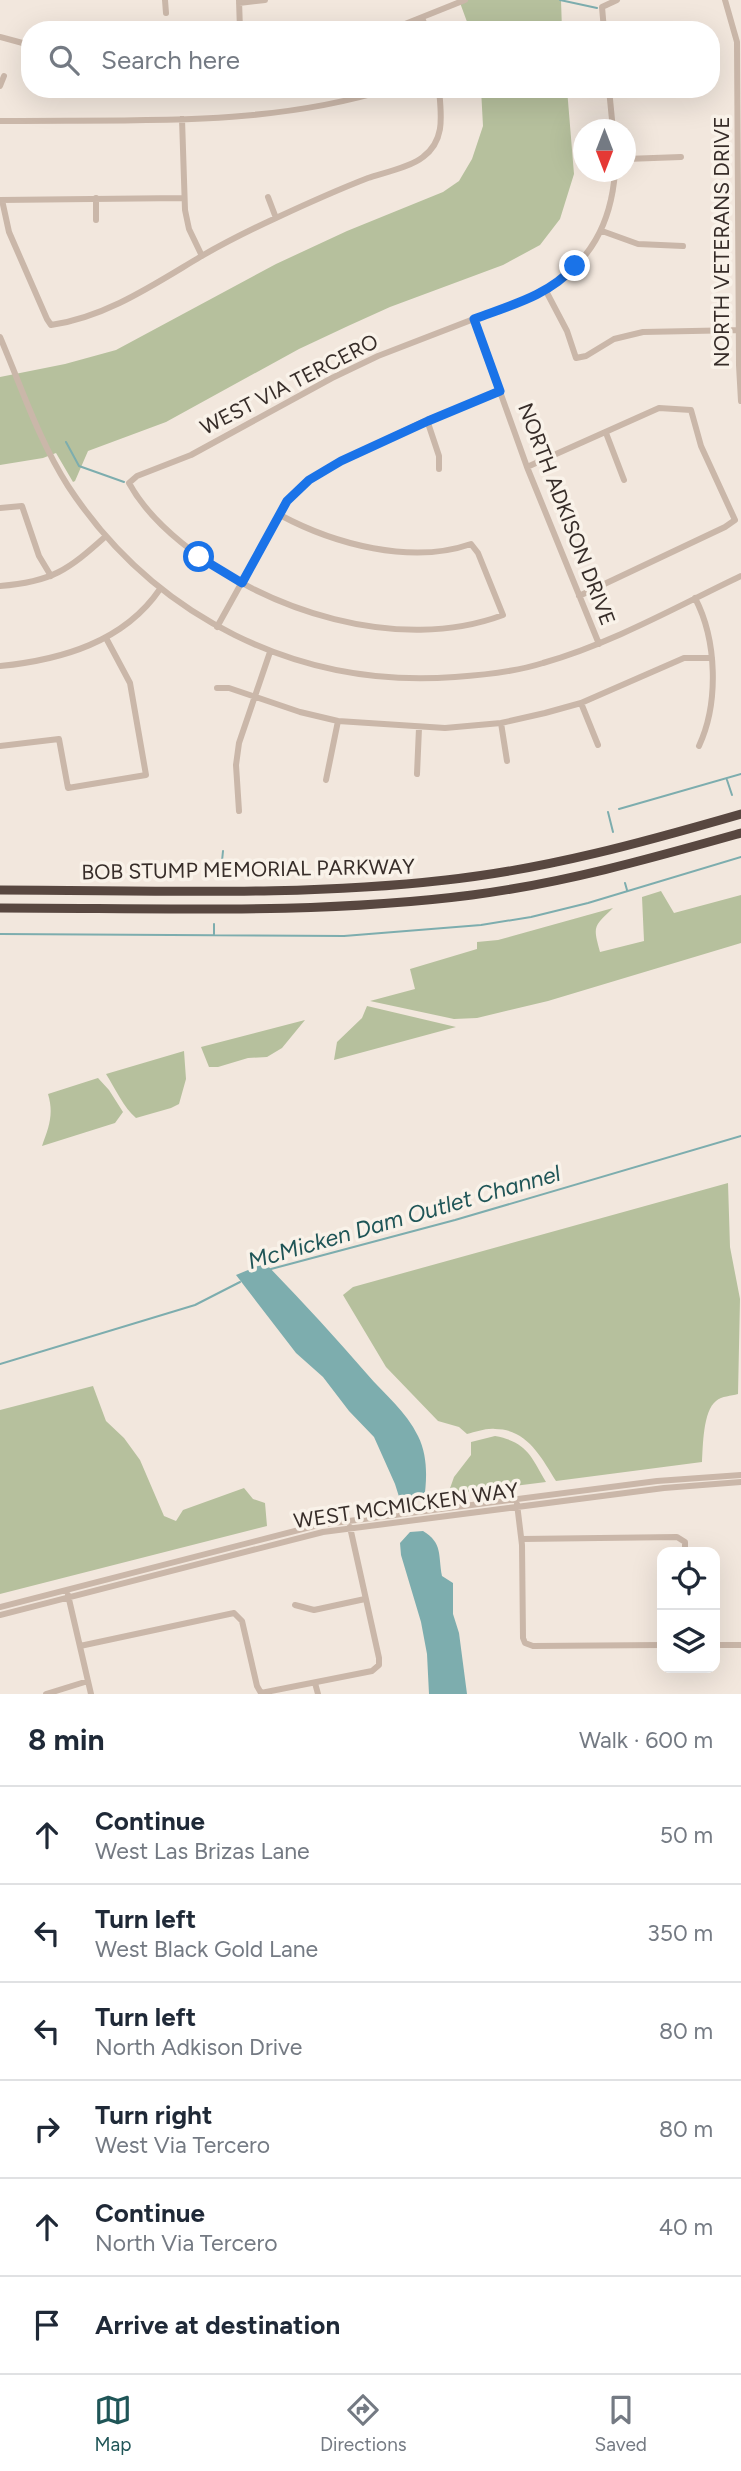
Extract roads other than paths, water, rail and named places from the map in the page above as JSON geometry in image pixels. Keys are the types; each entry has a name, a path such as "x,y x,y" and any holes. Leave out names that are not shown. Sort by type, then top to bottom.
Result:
{"highway":[{"name":"BOB STUMP MEMORIAL PARKWAY","path":"0,890 310,889 446,880 586,856 741,814"},
{"name":"BOB STUMP MEMORIAL PARKWAY","path":"0,908 319,907 425,900 494,892 572,878 741,833"}],"street":[{"path":"165,0 166,13"},
{"path":"240,21 239,2 265,0"},
{"path":"416,21 466,0"},
{"path":"603,21 602,7 617,0"},
{"name":"NORTH VETERANS DRIVE","path":"725,0 738,34 741,401"},
{"path":"0,37 21,43"},
{"path":"0,86 4,76"},
{"path":"0,121 182,119 272,114 358,98"},
{"path":"183,198 1,200 9,232 51,325 100,312 276,218 422,158 434,145 442,128 440,98"},
{"path":"610,98 611,119"},
{"path":"182,119 183,198 189,229 202,256"},
{"path":"636,159 681,157"},
{"name":"WEST VIA TERCERO","path":"242,583 199,557 160,524 137,498 130,483 137,477 191,455 378,356 546,291 563,279 583,258 602,231 614,182"},
{"path":"268,197 276,218"},
{"path":"96,198 96,220"},
{"path":"602,231 638,244 684,246"},
{"path":"546,291 567,331 576,358 586,356 614,340 643,331 740,330"},
{"name":"NORTH ADKISON DRIVE","path":"474,319 527,467 598,644"},
{"path":"0,337 65,481 106,536 160,589 217,627 270,652 342,670 409,680 508,671 542,664 598,644 741,576"},
{"path":"217,627 287,501 309,480 341,461 500,391"},
{"path":"527,467 659,408 691,410 701,446 735,520 579,596"},
{"path":"428,421 439,456 439,469"},
{"path":"606,433 624,481"},
{"path":"0,508 22,506 39,556 51,576"},
{"path":"242,583 325,617 365,625 440,629 464,626 503,615 478,553 471,544 444,551 398,551 346,540 280,515"},
{"path":"0,586 63,572 106,536"},
{"path":"0,666 55,657 106,638 125,626 150,604 160,589"},
{"path":"695,598 705,619 712,658 711,709 707,730 699,747"},
{"path":"0,746 59,739 68,788 146,775 130,683 106,638"},
{"path":"239,811 236,765 239,743 270,652"},
{"path":"217,688 229,688 300,712 338,721 445,728 501,723 581,703 684,658 712,658"},
{"path":"581,703 598,745"},
{"path":"326,780 338,721"},
{"path":"501,723 507,761"},
{"path":"417,774 419,728"},
{"name":"WEST MCMICKEN WAY","path":"0,1607 301,1529 417,1522 517,1502 681,1478 741,1475"},
{"name":"WEST MCMICKEN WAY","path":"517,1502 741,1482"},
{"path":"517,1502 522,1539 525,1643 533,1646 657,1645"},
{"path":"80,1646 230,1613 239,1616 261,1693 372,1671 379,1665 379,1658 350,1525"},
{"name":"WEST MCMICKEN WAY","path":"0,1615 350,1525"},
{"path":"522,1539 677,1537 685,1542 685,1547"},
{"path":"67,1590 91,1694"},
{"path":"295,1605 314,1610 365,1599"},
{"path":"720,1645 741,1645"},
{"path":"46,1694 88,1681"},
{"path":"315,1683 318,1694"}],"water":[{"path":"265,1263 408,1419 421,1444 425,1460 424,1500 401,1503 374,1437 349,1411 323,1377 296,1353 236,1275"},
{"path":"423,1531 437,1545 442,1576 453,1583 453,1614 459,1633 467,1694 429,1694 427,1654 421,1622 401,1555 400,1543 410,1532"}],"waterway":[{"path":"560,0 597,8"},
{"path":"66,442 79,466 124,482"},
{"path":"619,809 741,774"},
{"path":"727,780 732,795"},
{"path":"608,812 613,832"},
{"path":"214,872 214,867 222,861 223,851"},
{"path":"0,934 344,936 481,925 531,917 588,903 741,857"},
{"path":"625,883 627,890"},
{"path":"214,924 214,934"},
{"name":"McMicken Dam Outlet Channel","path":"271,1269 455,1220 741,1136"},
{"name":"McMicken Dam Outlet Channel","path":"0,1364 195,1305 240,1282"}]}
